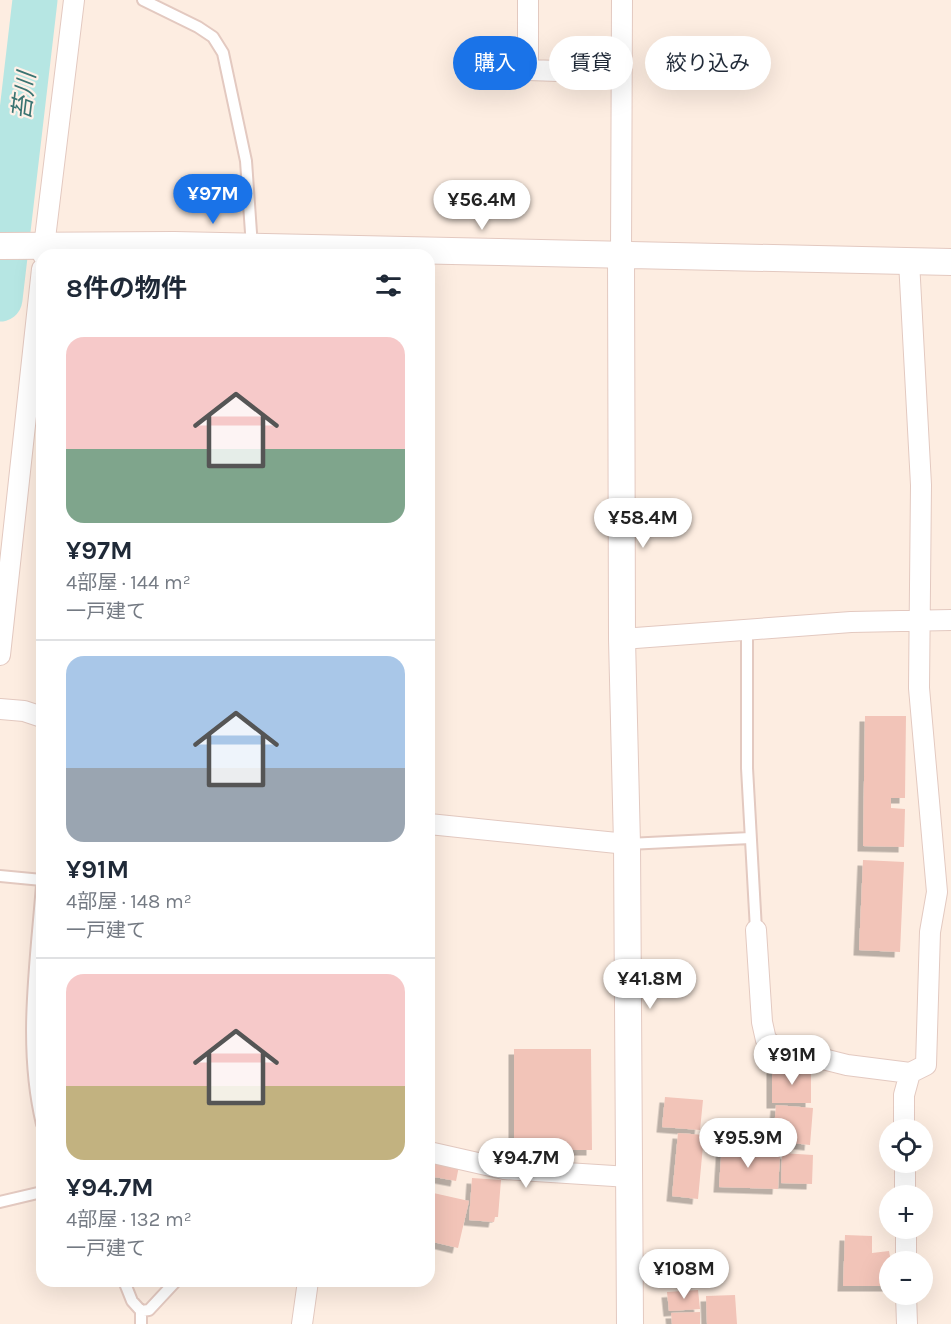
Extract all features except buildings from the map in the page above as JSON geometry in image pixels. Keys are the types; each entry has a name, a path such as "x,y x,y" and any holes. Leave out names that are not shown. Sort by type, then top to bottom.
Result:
{"street":[{"path":"42,249 74,0"},
{"path":"528,0 528,70 549,71"},
{"path":"621,0 621,36"},
{"path":"621,90 622,639 627,844 630,1324"},
{"path":"0,246 36,253"},
{"path":"200,249 252,247 288,249"},
{"path":"435,253 951,262"},
{"path":"756,930 762,1022 766,1040 776,1047 847,1065 910,1072 926,1065 930,932 937,892 919,688 921,485 909,261"},
{"path":"0,655 36,303"},
{"path":"622,639 747,628 951,620"},
{"path":"0,709 24,711 36,715"},
{"path":"435,825 627,844"},
{"path":"904,1119 904,1095 910,1072"},
{"path":"435,1153 504,1169 629,1177"},
{"path":"302,1324 307,1287"},
{"path":"906,1305 907,1324"}],"lane":[{"path":"143,0 198,27 213,38 223,53 246,160 252,247"},
{"path":"747,628 747,768 756,930"},
{"path":"627,844 750,838"},
{"path":"0,876 36,879"},
{"path":"36,1006 32,1037 36,1084"},
{"path":"0,1202 36,1193"},
{"path":"126,1287 132,1301 141,1311 141,1324"},
{"path":"141,1311 149,1310 170,1287"}],"waterway":[{"name":"苔川","path":"0,299 35,0"}]}
